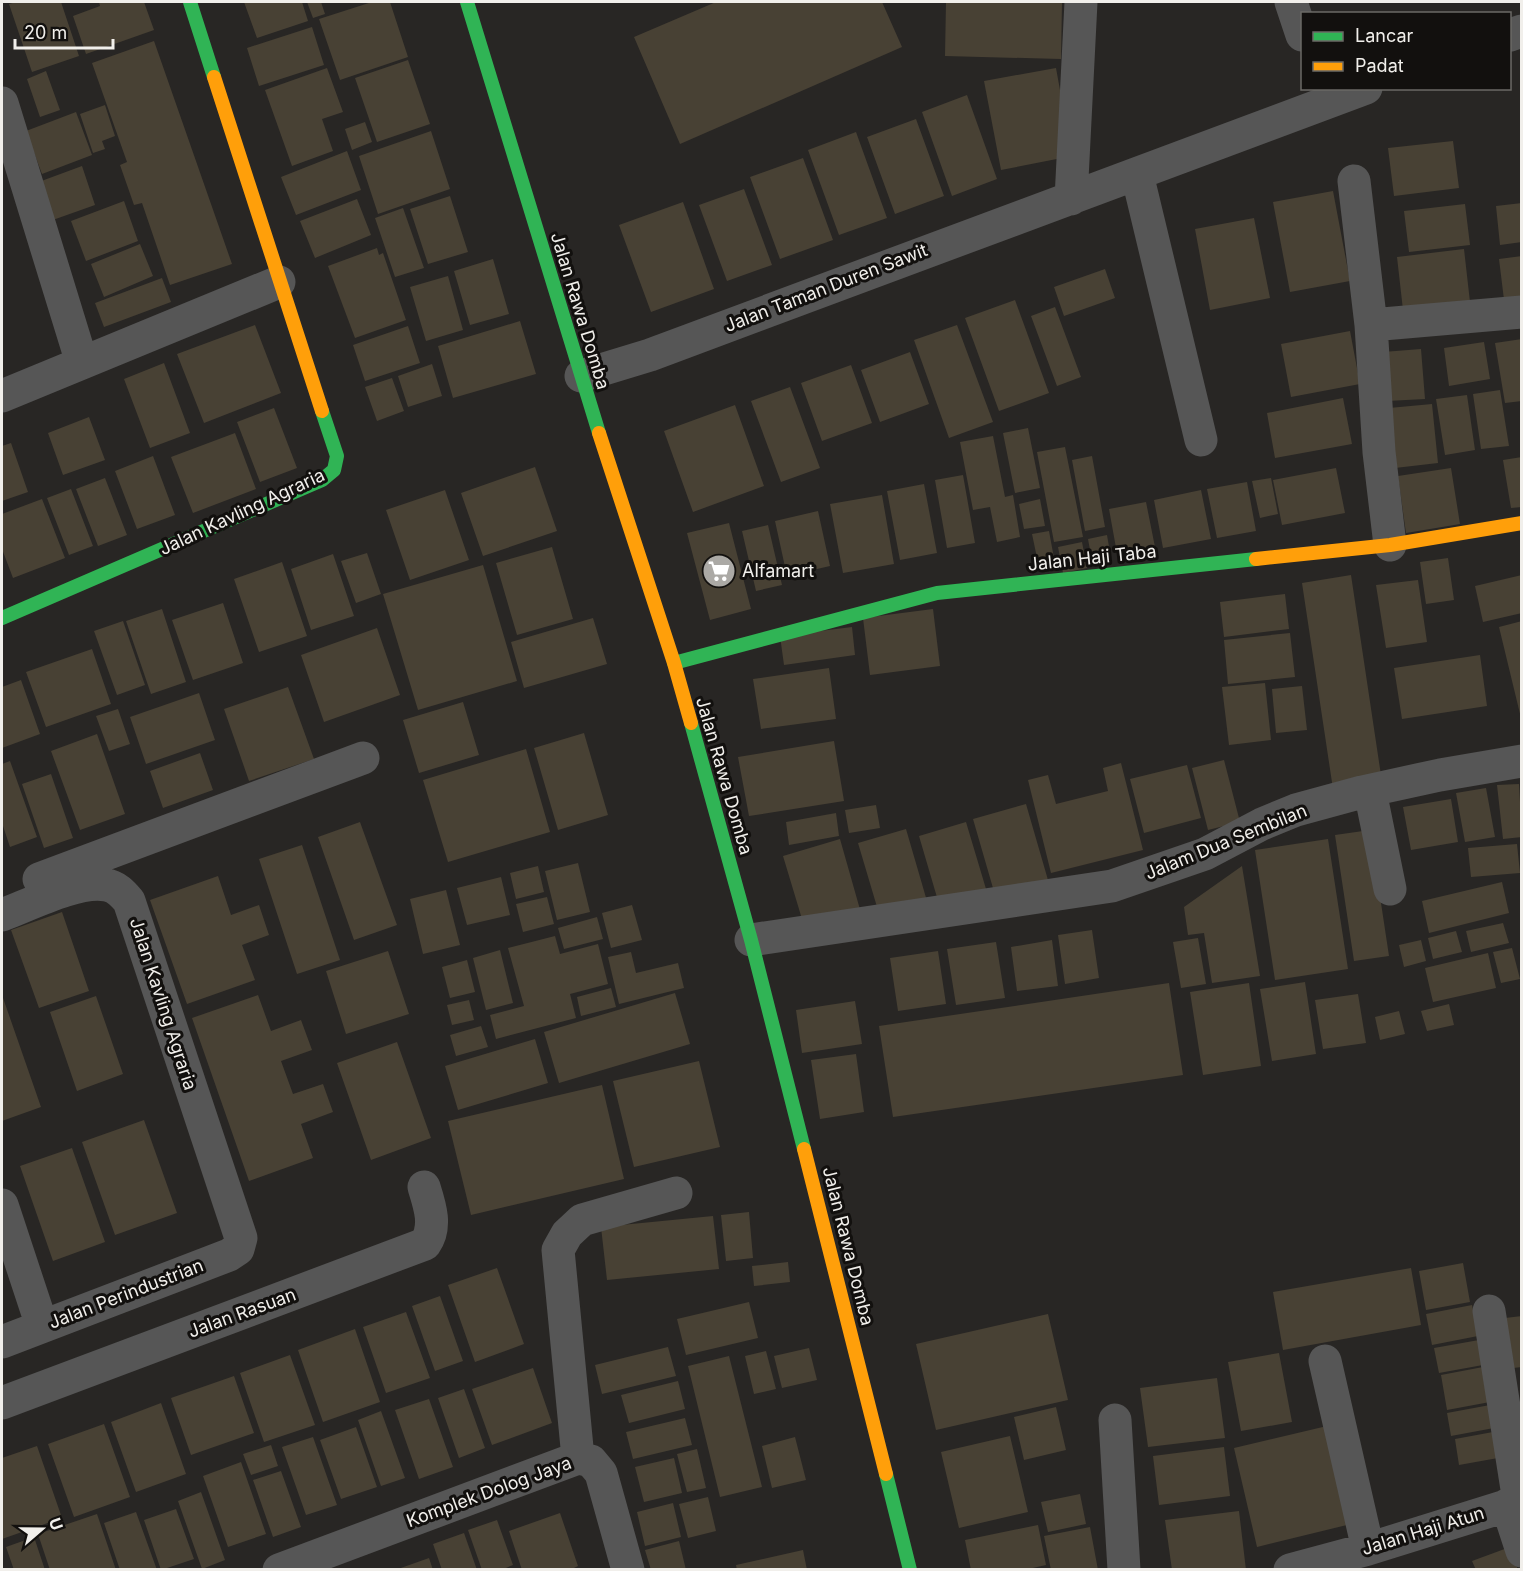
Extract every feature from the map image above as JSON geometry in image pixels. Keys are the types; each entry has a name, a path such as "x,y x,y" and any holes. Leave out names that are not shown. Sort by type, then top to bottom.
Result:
{"street":[{"name":"Jalan Kavling Agraria","path":"2,618 322,480 334,470 337,456 190,2"},
{"name":"Jalan Rawa Domba","path":"467,2 581,376 674,663 751,940 910,1569"},
{"path":"1071,199 1081,2"},
{"path":"1291,2 1301,32"},
{"name":"Jalan Taman Duren Sawit","path":"581,376 650,355 989,227 1071,199 1137,174 1323,96 1355,90"},
{"path":"2,102 82,363"},
{"path":"1137,174 1201,440"},
{"path":"1354,181 1371,325 1379,452 1390,545"},
{"path":"2,396 279,282"},
{"path":"1371,325 1521,312"},
{"name":"Jalan Haji Taba","path":"674,663 708,652 937,593 1390,545 1521,523"},
{"path":"2,894 363,758"},
{"name":"Jalam Dua Sembilan","path":"751,940 1112,886 1205,854 1262,824 1296,810 1370,790 1521,761"},
{"path":"1370,790 1390,889"},
{"name":"Jalan Kavling Agraria","path":"2,915 75,887 90,885 108,885 117,889 129,901 241,1238"},
{"name":"Jalan Rasuan","path":"2,1403 425,1244 431,1235 431,1207 424,1187"},
{"path":"578,1458 558,1250 567,1234 582,1220 676,1193"},
{"path":"2,1205 42,1326"},
{"name":"Jalan Perindustrian","path":"2,1342 229,1255 238,1249 241,1238"},
{"path":"1488,1311 1521,1551"},
{"path":"1325,1361 1368,1549"},
{"path":"1115,1420 1124,1569"},
{"name":"Komplek Dolog Jaya","path":"279,1569 578,1458 591,1461 601,1473 628,1569"},
{"name":"Jalan Haji Atun","path":"1290,1569 1368,1549 1516,1503"}],"building":[{"path":"61,2 79,56 32,72 9,4"},
{"path":"99,2 144,2 154,30 86,54 73,16 100,6"},
{"path":"244,2 302,2 308,21 257,38"},
{"path":"307,2 321,2 325,14 313,18"},
{"path":"372,2 390,2 408,57 340,80 319,19"},
{"path":"716,2 882,2 902,47 680,144 634,37"},
{"path":"946,2 1062,2 1061,59 945,56"},
{"path":"312,27 324,65 259,86 247,48"},
{"path":"154,41 232,264 170,285 142,203 134,205 120,165 127,162 92,63"},
{"path":"408,60 430,124 377,142 355,78"},
{"path":"327,68 343,112 322,119 333,151 292,166 265,90"},
{"path":"1056,68 1072,156 1001,170 984,81"},
{"path":"46,71 60,110 40,117 27,79"},
{"path":"967,95 997,179 952,196 922,112"},
{"path":"105,105 115,136 102,141 105,149 93,153 80,114"},
{"path":"76,112 92,155 42,174 26,131"},
{"path":"916,119 944,196 895,214 867,137"},
{"path":"365,122 372,142 352,150 345,129"},
{"path":"431,131 450,189 378,214 359,156"},
{"path":"856,132 887,218 839,235 808,150"},
{"path":"1453,141 1459,188 1394,196 1388,148"},
{"path":"347,151 361,190 296,215 281,177"},
{"path":"803,158 833,240 780,259 750,177"},
{"path":"82,166 95,205 50,221 36,183"},
{"path":"744,189 772,265 727,281 699,205"},
{"path":"1333,191 1350,281 1290,292 1273,202"},
{"path":"450,196 468,252 428,264 410,209"},
{"path":"357,199 371,235 315,258 300,221"},
{"path":"124,201 138,241 86,261 71,221"},
{"path":"683,202 714,289 651,312 619,225"},
{"path":"1522,203 1522,242 1500,245 1496,206"},
{"path":"1465,204 1470,245 1409,252 1404,211"},
{"path":"403,208 424,268 395,277 375,218"},
{"path":"1254,218 1270,298 1210,310 1195,229"},
{"path":"140,244 153,276 104,297 91,264"},
{"path":"377,248 379,255 383,253 406,320 355,338 328,266"},
{"path":"1464,249 1470,302 1403,310 1397,257"},
{"path":"1522,256 1522,306 1505,308 1499,259"},
{"path":"493,259 509,314 470,325 454,271"},
{"path":"1105,269 1115,298 1064,316 1054,287"},
{"path":"448,276 463,330 426,341 410,287"},
{"path":"162,278 171,302 104,327 95,303"},
{"path":"1015,300 1049,393 999,411 965,318"},
{"path":"1055,307 1081,377 1057,386 1031,316"},
{"path":"520,321 536,374 453,398 438,346"},
{"path":"255,325 281,393 204,423 177,354"},
{"path":"957,325 993,422 949,438 914,340"},
{"path":"408,326 420,363 365,381 353,345"},
{"path":"1350,331 1360,384 1291,397 1281,344"},
{"path":"1522,339 1522,401 1505,403 1495,343"},
{"path":"1484,342 1490,379 1449,386 1444,348"},
{"path":"1421,349 1425,399 1387,401 1383,352"},
{"path":"910,352 929,404 880,422 861,370"},
{"path":"164,363 190,433 150,448 124,379"},
{"path":"432,364 442,396 408,407 398,376"},
{"path":"851,365 872,423 822,441 801,383"},
{"path":"392,378 404,411 377,421 365,387"},
{"path":"790,387 820,468 781,482 751,401"},
{"path":"1500,390 1509,446 1481,449 1473,394"},
{"path":"1467,395 1475,450 1445,455 1436,399"},
{"path":"1343,398 1352,444 1275,458 1267,413"},
{"path":"1432,404 1438,463 1395,468 1389,408"},
{"path":"735,405 764,486 693,512 664,431"},
{"path":"274,408 297,468 260,482 237,422"},
{"path":"89,417 105,460 63,475 48,433"},
{"path":"1028,428 1040,488 1015,493 1003,433"},
{"path":"235,433 256,489 193,513 171,457"},
{"path":"993,436 1005,497 1013,495 1020,537 997,542 990,507 973,510 960,442"},
{"path":"11,443 28,492 2,501 2,446"},
{"path":"1065,447 1083,537 1054,542 1037,452"},
{"path":"153,456 175,515 137,529 115,471"},
{"path":"1092,456 1105,527 1085,531 1072,460"},
{"path":"1522,457 1522,507 1511,508 1503,460"},
{"path":"535,467 557,531 483,556 461,493"},
{"path":"1336,468 1345,513 1282,525 1273,480"},
{"path":"1451,468 1460,524 1406,533 1398,476"},
{"path":"963,475 975,543 947,548 935,480"},
{"path":"105,478 127,535 98,546 76,489"},
{"path":"1271,478 1278,514 1260,518 1252,481"},
{"path":"1247,482 1256,531 1217,538 1207,489"},
{"path":"924,484 937,553 900,560 887,491"},
{"path":"71,489 93,546 69,555 47,498"},
{"path":"445,490 469,560 410,580 386,510"},
{"path":"1201,490 1211,539 1163,548 1154,500"},
{"path":"882,495 894,564 843,573 830,504"},
{"path":"42,499 65,558 13,578 2,549 2,514"},
{"path":"1040,499 1045,526 1024,529 1019,504"},
{"path":"1146,502 1156,552 1118,559 1109,509"},
{"path":"818,511 830,566 787,576 775,521"},
{"name":"Alfamart","path":"729,523 751,609 710,620 687,533"},
{"path":"768,525 782,585 756,591 742,531"},
{"path":"1049,531 1056,569 1040,572 1032,534"},
{"path":"1107,535 1111,558 1092,561 1088,539"},
{"path":"1082,542 1087,568 1063,573 1058,547"},
{"path":"552,547 573,619 517,635 496,563"},
{"path":"367,553 381,594 356,603 341,561"},
{"path":"333,554 354,616 311,630 291,569"},
{"path":"1448,558 1454,600 1426,604 1420,562"},
{"path":"282,562 307,636 259,652 234,579"},
{"path":"483,565 517,681 418,710 383,594"},
{"path":"1351,575 1382,782 1333,789 1302,583"},
{"path":"1522,575 1522,613 1483,622 1475,586"},
{"path":"1418,580 1427,642 1386,648 1376,585"},
{"path":"1285,594 1289,629 1224,637 1220,602"},
{"path":"223,603 243,663 193,680 172,620"},
{"path":"162,609 186,682 151,694 126,621"},
{"path":"933,609 940,666 870,675 863,618"},
{"path":"593,618 607,664 524,688 511,642"},
{"path":"123,621 145,685 117,695 94,631"},
{"path":"1522,621 1522,717 1521,718 1499,627"},
{"path":"852,627 855,655 784,665 780,636"},
{"path":"377,628 400,695 324,722 301,655"},
{"path":"1290,633 1295,677 1228,684 1224,640"},
{"path":"92,649 111,704 46,727 26,672"},
{"path":"1480,655 1487,706 1402,719 1394,668"},
{"path":"829,668 836,719 761,729 753,679"},
{"path":"21,680 40,734 2,748 2,687"},
{"path":"1265,683 1271,740 1229,745 1222,687"},
{"path":"1302,686 1307,730 1276,733 1272,689"},
{"path":"288,687 314,759 249,781 224,709"},
{"path":"199,693 215,740 146,764 130,717"},
{"path":"463,702 479,755 419,773 403,720"},
{"path":"118,709 130,744 109,751 96,716"},
{"path":"584,733 608,815 558,830 534,748"},
{"path":"97,734 125,814 80,830 51,751"},
{"path":"834,741 844,801 749,816 738,757"},
{"path":"526,749 550,832 448,862 423,780"},
{"path":"200,753 213,790 163,808 150,771"},
{"path":"1224,760 1240,822 1208,830 1192,768"},
{"path":"10,761 37,837 10,847 2,823 2,764"},
{"path":"1121,763 1143,850 1051,873 1028,780 1048,775 1056,804 1108,791 1103,768"},
{"path":"1187,765 1201,818 1144,833 1130,779"},
{"path":"51,774 73,838 44,848 22,784"},
{"path":"1519,784 1522,837 1503,839 1497,785"},
{"path":"1486,788 1495,837 1465,842 1456,793"},
{"path":"1451,799 1458,842 1411,850 1403,807"},
{"path":"1026,804 1048,880 995,895 973,819"},
{"path":"876,805 880,828 849,833 845,810"},
{"path":"836,813 839,836 789,845 786,822"},
{"path":"360,822 397,925 354,940 318,837"},
{"path":"966,822 989,899 941,911 919,836"},
{"path":"906,829 929,908 880,917 858,843"},
{"path":"1370,830 1389,956 1354,961 1335,835"},
{"path":"840,839 861,913 805,929 783,856"},
{"path":"1328,839 1348,969 1275,980 1255,850"},
{"path":"1517,844 1520,873 1471,877 1468,848"},
{"path":"302,845 340,960 297,974 259,859"},
{"path":"578,863 590,912 557,920 545,871"},
{"path":"538,866 544,892 516,899 510,873"},
{"path":"1242,866 1260,976 1212,983 1204,933 1188,935 1184,907"},
{"path":"218,876 231,915 259,905 269,935 242,945 255,980 187,1004 150,900"},
{"path":"501,877 510,915 467,925 457,888"},
{"path":"1502,882 1509,913 1429,933 1422,901"},
{"path":"446,890 460,945 423,954 410,899"},
{"path":"547,897 554,924 523,932 516,904"},
{"path":"632,905 642,940 611,948 602,913"},
{"path":"62,912 89,991 39,1008 11,930"},
{"path":"597,917 603,939 564,949 558,928"},
{"path":"1503,923 1509,943 1471,952 1466,931"},
{"path":"1092,930 1099,978 1065,984 1058,935"},
{"path":"1456,931 1462,952 1433,959 1428,938"},
{"path":"555,936 560,954 598,944 608,984 570,994 576,1018 496,1039 490,1015 524,1006 508,948"},
{"path":"1198,938 1206,984 1181,988 1173,942"},
{"path":"1052,940 1058,986 1017,991 1011,947"},
{"path":"1421,940 1426,961 1404,967 1399,945"},
{"path":"996,942 1005,998 956,1005 947,949"},
{"path":"1512,948 1520,979 1501,983 1493,952"},
{"path":"500,950 513,1003 486,1010 473,958"},
{"path":"388,951 409,1014 346,1034 326,971"},
{"path":"938,951 946,1004 898,1011 890,958"},
{"path":"631,952 636,973 678,963 684,988 619,1004 608,957"},
{"path":"1488,953 1496,988 1433,1002 1425,968"},
{"path":"467,960 475,992 450,998 442,967"},
{"path":"1305,982 1316,1054 1272,1061 1260,989"},
{"path":"1169,983 1183,1075 893,1117 879,1026"},
{"path":"1249,983 1261,1066 1203,1075 1190,992"},
{"path":"611,988 616,1007 581,1016 577,997"},
{"path":"675,993 690,1044 559,1083 544,1032"},
{"path":"1358,994 1366,1043 1323,1049 1315,1000"},
{"path":"2,995 41,1107 2,1121"},
{"path":"258,995 271,1031 301,1020 312,1050 281,1061 293,1094 323,1084 333,1112 301,1124 313,1158 249,1181 192,1018"},
{"path":"96,996 123,1074 77,1091 50,1012"},
{"path":"469,1000 474,1020 452,1025 447,1005"},
{"path":"855,1001 862,1044 802,1053 796,1010"},
{"path":"1449,1004 1454,1025 1427,1031 1421,1011"},
{"path":"1399,1011 1405,1034 1380,1040 1375,1017"},
{"path":"481,1026 488,1047 456,1056 450,1035"},
{"path":"535,1039 548,1083 458,1110 445,1066"},
{"path":"397,1042 431,1138 371,1160 337,1063"},
{"path":"856,1054 864,1112 820,1119 811,1060"},
{"path":"699,1061 720,1147 634,1167 613,1081"},
{"path":"602,1085 624,1179 471,1215 448,1121"},
{"path":"144,1120 177,1213 115,1235 82,1142"},
{"path":"72,1148 105,1242 53,1261 20,1166"},
{"path":"749,1212 753,1258 726,1261 721,1215"},
{"path":"713,1216 719,1269 607,1280 601,1227"},
{"path":"788,1262 790,1282 754,1286 752,1266"},
{"path":"1463,1263 1470,1302 1426,1310 1419,1271"},
{"path":"497,1268 524,1344 475,1362 448,1285"},
{"path":"1411,1268 1421,1325 1283,1350 1273,1292"},
{"path":"440,1296 463,1361 435,1371 412,1306"},
{"path":"749,1302 758,1338 686,1355 677,1319"},
{"path":"1472,1305 1478,1336 1432,1345 1426,1314"},
{"path":"406,1312 430,1378 386,1393 363,1327"},
{"path":"1048,1314 1068,1400 936,1430 916,1344"},
{"path":"1522,1316 1522,1367 1513,1368 1505,1318"},
{"path":"355,1329 380,1402 323,1422 298,1350"},
{"path":"1479,1340 1483,1365 1439,1373 1434,1348"},
{"path":"668,1347 676,1376 602,1394 595,1365"},
{"path":"809,1348 817,1380 782,1388 774,1356"},
{"path":"766,1351 776,1389 754,1394 745,1356"},
{"path":"1279,1353 1292,1422 1241,1431 1228,1362"},
{"path":"290,1355 315,1425 264,1442 240,1373"},
{"path":"729,1356 762,1487 720,1497 688,1366"},
{"path":"1483,1367 1490,1402 1447,1410 1441,1375"},
{"path":"533,1368 552,1423 492,1445 472,1389"},
{"path":"234,1376 254,1433 191,1455 171,1398"},
{"path":"1217,1378 1225,1438 1148,1447 1140,1388"},
{"path":"678,1381 685,1409 629,1423 621,1395"},
{"path":"464,1389 485,1448 459,1458 438,1398"},
{"path":"429,1399 453,1467 419,1479 395,1410"},
{"path":"161,1403 186,1474 136,1492 111,1422"},
{"path":"1490,1405 1494,1428 1451,1436 1447,1413"},
{"path":"1056,1407 1066,1450 1024,1460 1014,1417"},
{"path":"381,1411 405,1478 381,1486 358,1420"},
{"path":"685,1418 692,1445 633,1459 626,1432"},
{"path":"104,1424 130,1497 74,1517 48,1444"},
{"path":"1327,1426 1351,1524 1257,1547 1234,1448"},
{"path":"356,1427 377,1487 341,1499 320,1440"},
{"path":"1493,1432 1498,1458 1459,1465 1455,1439"},
{"path":"1010,1436 1028,1512 959,1528 941,1452"},
{"path":"313,1437 337,1505 306,1515 282,1447"},
{"path":"795,1437 806,1480 772,1488 762,1446"},
{"path":"271,1445 278,1466 251,1475 243,1454"},
{"path":"37,1446 62,1518 2,1539 2,1458"},
{"path":"1224,1447 1230,1496 1159,1505 1153,1456"},
{"path":"697,1449 706,1488 687,1492 677,1454"},
{"path":"674,1458 682,1493 644,1502 635,1467"},
{"path":"241,1462 266,1534 228,1547 203,1476"},
{"path":"281,1471 301,1527 273,1537 253,1480"},
{"path":"201,1492 225,1560 202,1569 178,1501"},
{"path":"1080,1494 1086,1524 1048,1532 1041,1502"},
{"path":"708,1497 716,1531 688,1538 679,1504"},
{"path":"673,1503 681,1537 645,1546 637,1512"},
{"path":"176,1509 194,1559 161,1570 144,1520"},
{"path":"1239,1511 1246,1570 1172,1570 1165,1520"},
{"path":"136,1512 157,1570 120,1570 104,1523"},
{"path":"560,1513 578,1566 570,1570 522,1570 509,1531"},
{"path":"97,1514 116,1570 50,1570 38,1534"},
{"path":"497,1520 513,1565 501,1570 482,1570 468,1530"},
{"path":"1038,1525 1046,1565 1024,1570 971,1570 965,1540"},
{"path":"1090,1527 1098,1570 1051,1570 1044,1536"},
{"path":"464,1533 477,1570 442,1570 433,1544"},
{"path":"34,1537 45,1570 14,1570 6,1547"},
{"path":"679,1541 686,1570 651,1570 645,1550"},
{"path":"1510,1547 1518,1570 1476,1570 1472,1561"},
{"path":"803,1550 807,1570 737,1570 736,1565"},
{"path":"429,1558 433,1570 398,1570 398,1569"}],"traffic: fast":[{"path":"190,2 214,77"},
{"path":"467,2 599,433"},
{"path":"2,618 322,480 334,470 337,456 322,411"},
{"path":"674,663 937,593 1256,559"},
{"path":"691,723 751,940 804,1149"},
{"path":"886,1474 910,1570"}],"traffic: slow":[{"path":"214,77 322,411"},
{"path":"599,433 674,663 691,723"},
{"path":"1256,559 1390,545 1522,523"},
{"path":"804,1149 886,1474"}],"place":[{"name":"Alfamart","path":"719,571"}]}
